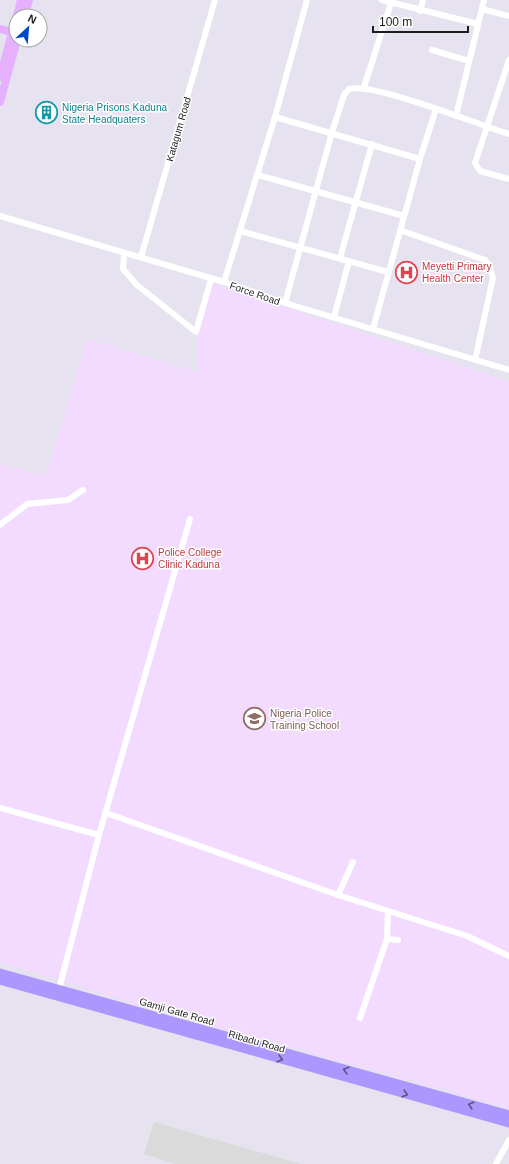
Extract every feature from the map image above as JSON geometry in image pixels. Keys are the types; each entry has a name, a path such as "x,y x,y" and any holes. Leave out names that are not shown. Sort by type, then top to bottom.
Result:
{"main road":[{"path":"0,77 8,47"},
{"path":"0,102 15,48"},
{"name":"Gamji Gate Road","path":"0,973 59,989 118,1010 509,1115"},
{"name":"Ribadu Road","path":"0,980 118,1010 509,1123"}],"street":[{"name":"Katagum Road","path":"141,257 215,0"},
{"path":"224,282 258,175 307,0"},
{"path":"382,0 420,11 478,24"},
{"path":"420,11 423,0"},
{"path":"456,116 484,0"},
{"path":"364,88 391,3"},
{"path":"482,10 509,16"},
{"path":"432,50 469,60"},
{"path":"509,60 476,163 477,169 480,171 509,179"},
{"path":"285,303 299,247 332,132 344,95 349,89 364,88 436,109 487,128 509,134"},
{"path":"373,329 420,158 436,109"},
{"path":"275,117 420,158"},
{"path":"340,258 372,144"},
{"path":"258,175 316,190 404,216"},
{"name":"Force Road","path":"0,216 124,254 141,257 224,282 285,303 509,370"},
{"path":"400,230 485,260 490,267 493,278 475,360"},
{"path":"240,231 388,272"},
{"path":"124,254 122,269 137,285 196,332 211,279"},
{"path":"334,317 348,261"},
{"path":"0,525 27,504 68,500 84,490"},
{"path":"59,989 99,835 190,519"},
{"path":"0,808 99,835"},
{"path":"106,813 338,895 467,936 509,956"},
{"path":"338,895 353,862"},
{"path":"360,1018 387,939 388,911"},
{"path":"387,939 398,940"},
{"path":"496,1164 509,1140"}],"shaded area":[{"name":"Nigeria Police Training School","path":"212,283 509,382 509,1108 132,1003 0,962 0,464 46,476 87,339 197,372 198,330"},
{"path":"154,1122 301,1164 176,1164 144,1154"}],"place":[{"name":"Nigeria Prisons Kaduna State Headquaters","path":"46,113"},
{"name":"Meyetti Primary Health Center","path":"406,272"},
{"name":"Police College Clinic Kaduna","path":"143,558"},
{"name":"Nigeria Police Training School","path":"254,719"}]}
